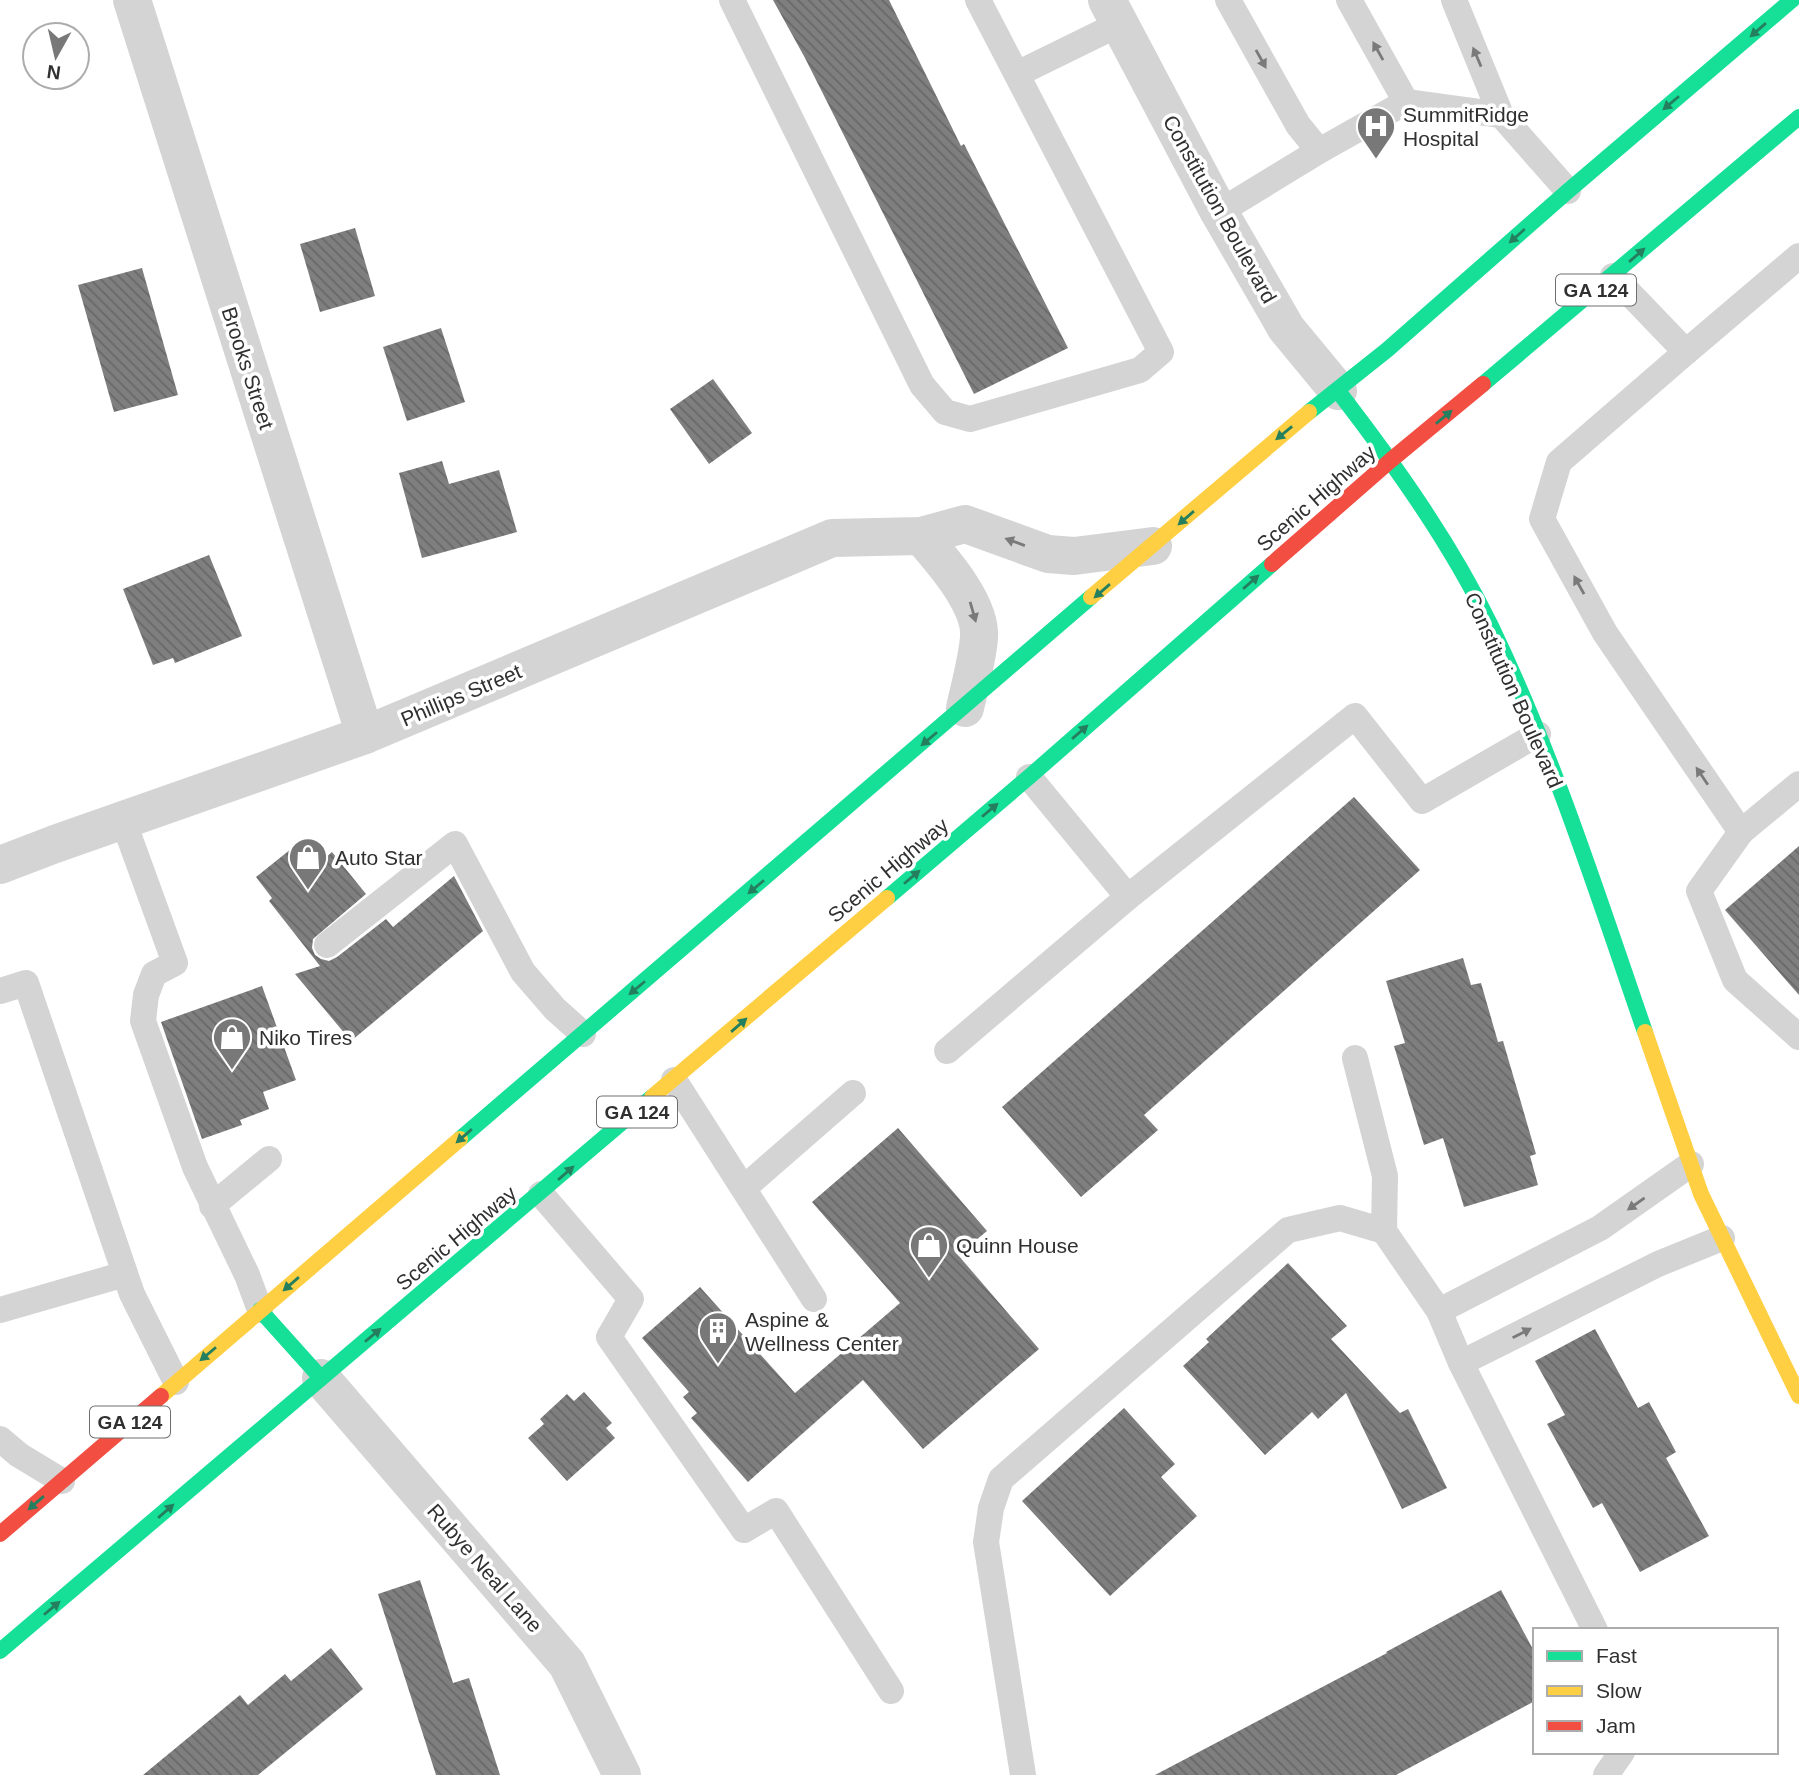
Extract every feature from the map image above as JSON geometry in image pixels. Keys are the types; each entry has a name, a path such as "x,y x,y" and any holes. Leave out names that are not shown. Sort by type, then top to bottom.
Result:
{"main road":[{"name":"GA 124","path":"0,1534 1283,433 1415,326 1792,0"},
{"name":"Scenic Highway","path":"0,1651 1029,777 1391,460 1799,117"},
{"name":"Constitution Boulevard","path":"1338,391 1391,460 1431,520 1490,625 1538,734 1579,841 1701,1194 1799,1396"},
{"path":"260,1310 321,1378"}],"street":[{"name":"Brooks Street","path":"132,0 365,735"},
{"name":"Constitution Boulevard","path":"1113,12 1219,212 1286,328 1338,391"},
{"name":"Phillips Street","path":"0,865 365,735 832,538 921,536 965,524 1048,554 1074,556 1153,546"},
{"path":"921,536 944,562 969,600 979,635 965,708"},
{"name":"Rubye Neal Lane","path":"321,1378 567,1664 622,1775"}],"lane":[{"path":"732,0 922,385 945,412 970,419 1140,370 1161,352 978,0"},
{"path":"1228,0 1298,125 1319,151"},
{"path":"1349,0 1406,102"},
{"path":"1454,0 1501,115 1568,191"},
{"path":"1017,74 1113,12"},
{"path":"1219,212 1406,102 1501,115"},
{"path":"1741,832 1605,633 1542,519 1559,462 1799,256"},
{"path":"1613,276 1686,352"},
{"path":"947,1051 1128,897 1355,716 1422,801 1538,734"},
{"path":"1029,777 1128,897"},
{"path":"1799,783 1741,832 1699,891 1735,981 1799,1037"},
{"path":"123,820 175,963 154,974 146,995 143,1021 195,1167 247,1275 260,1310"},
{"path":"327,945 455,844 523,972 555,1009 583,1034"},
{"path":"0,991 26,983 132,1294 176,1382"},
{"path":"1355,1058 1385,1177 1384,1231 1439,1311 1461,1363 1594,1628"},
{"path":"674,1080 814,1299"},
{"path":"744,1188 853,1093"},
{"path":"212,1206 269,1159"},
{"path":"1439,1311 1600,1228 1691,1164"},
{"path":"541,1194 631,1299 609,1337 744,1530 776,1511 891,1690"},
{"path":"1023,1775 986,1542 990,1508 1001,1479 1288,1230 1340,1218 1384,1231"},
{"path":"1461,1363 1658,1264 1723,1238"},
{"path":"0,1310 125,1274"},
{"path":"0,1439 19,1455 62,1481"},
{"path":"1606,1775 1621,1754"}],"building":[{"path":"773,0 889,0 961,146 964,144 1068,348 974,394 805,58"},
{"path":"355,228 375,296 320,312 300,244"},
{"path":"142,268 178,395 114,412 78,285"},
{"path":"441,328 465,402 407,421 383,347"},
{"path":"713,379 752,433 709,464 670,409"},
{"path":"442,461 449,484 499,470 517,532 422,558 399,473"},
{"path":"209,555 242,636 175,663 173,658 153,665 123,589"},
{"path":"1354,797 1420,870 1144,1115 1158,1130 1081,1197 1002,1107"},
{"path":"296,845 314,868 332,852 366,894 313,939 312,948 315,955 321,959 329,961 337,957 386,919 393,927 454,876 483,931 351,1041 295,974 320,966 269,901 272,898 256,877"},
{"path":"1799,846 1799,995 1725,910"},
{"path":"1463,958 1471,985 1481,983 1498,1042 1503,1041 1536,1154 1530,1156 1538,1185 1464,1207 1443,1138 1424,1145 1394,1046 1405,1043 1386,981"},
{"name":"Niko Tires","path":"262,986 296,1080 263,1092 269,1109 240,1120 242,1125 202,1139 161,1022"},
{"name":"Quinn House","path":"898,1128 987,1231 958,1255 1039,1349 923,1449 863,1380 748,1482 691,1418 697,1413 683,1397 689,1392 642,1338 700,1287 795,1393 900,1303 812,1202"},
{"path":"1288,1263 1347,1326 1331,1339 1400,1413 1408,1409 1447,1488 1402,1509 1346,1393 1318,1419 1312,1412 1265,1455 1183,1366 1209,1342 1206,1339"},
{"path":"1595,1329 1638,1408 1649,1402 1676,1452 1666,1458 1709,1536 1640,1572 1602,1503 1593,1508 1547,1424 1565,1415 1535,1361"},
{"path":"584,1392 612,1423 606,1428 615,1438 567,1481 528,1438 544,1424 540,1419 567,1394 574,1401"},
{"path":"1124,1408 1175,1464 1161,1477 1197,1516 1110,1596 1022,1501"},
{"path":"420,1580 453,1683 469,1678 500,1775 436,1775 378,1594"},
{"path":"1501,1590 1533,1649 1533,1702 1396,1775 1155,1775 1387,1653"},
{"path":"331,1648 363,1689 258,1775 143,1775 240,1695 248,1705 285,1674 291,1681"}],"traffic: fast":[{"path":"1309,412 1387,350 1792,0"},
{"path":"1483,384 1799,117"},
{"path":"1338,391 1420,505 1458,564 1491,626 1555,776 1645,1032"},
{"path":"887,898 1272,564"},
{"path":"460,1139 1091,597"},
{"path":"0,1651 652,1097"},
{"path":"260,1310 321,1378"}],"traffic: slow":[{"path":"1091,597 1309,412"},
{"path":"652,1097 887,898"},
{"path":"1645,1032 1701,1194 1799,1396"},
{"path":"161,1396 460,1139"}],"traffic: jam":[{"path":"1272,564 1483,384"},
{"path":"0,1534 161,1396"}],"place":[{"name":"SummitRidge Hospital","path":"1376,160"},
{"name":"Auto Star","path":"308,891"},
{"name":"Niko Tires","path":"232,1071"},
{"name":"Quinn House","path":"929,1279"},
{"name":"Aspine & Wellness Center","path":"718,1365"}]}
